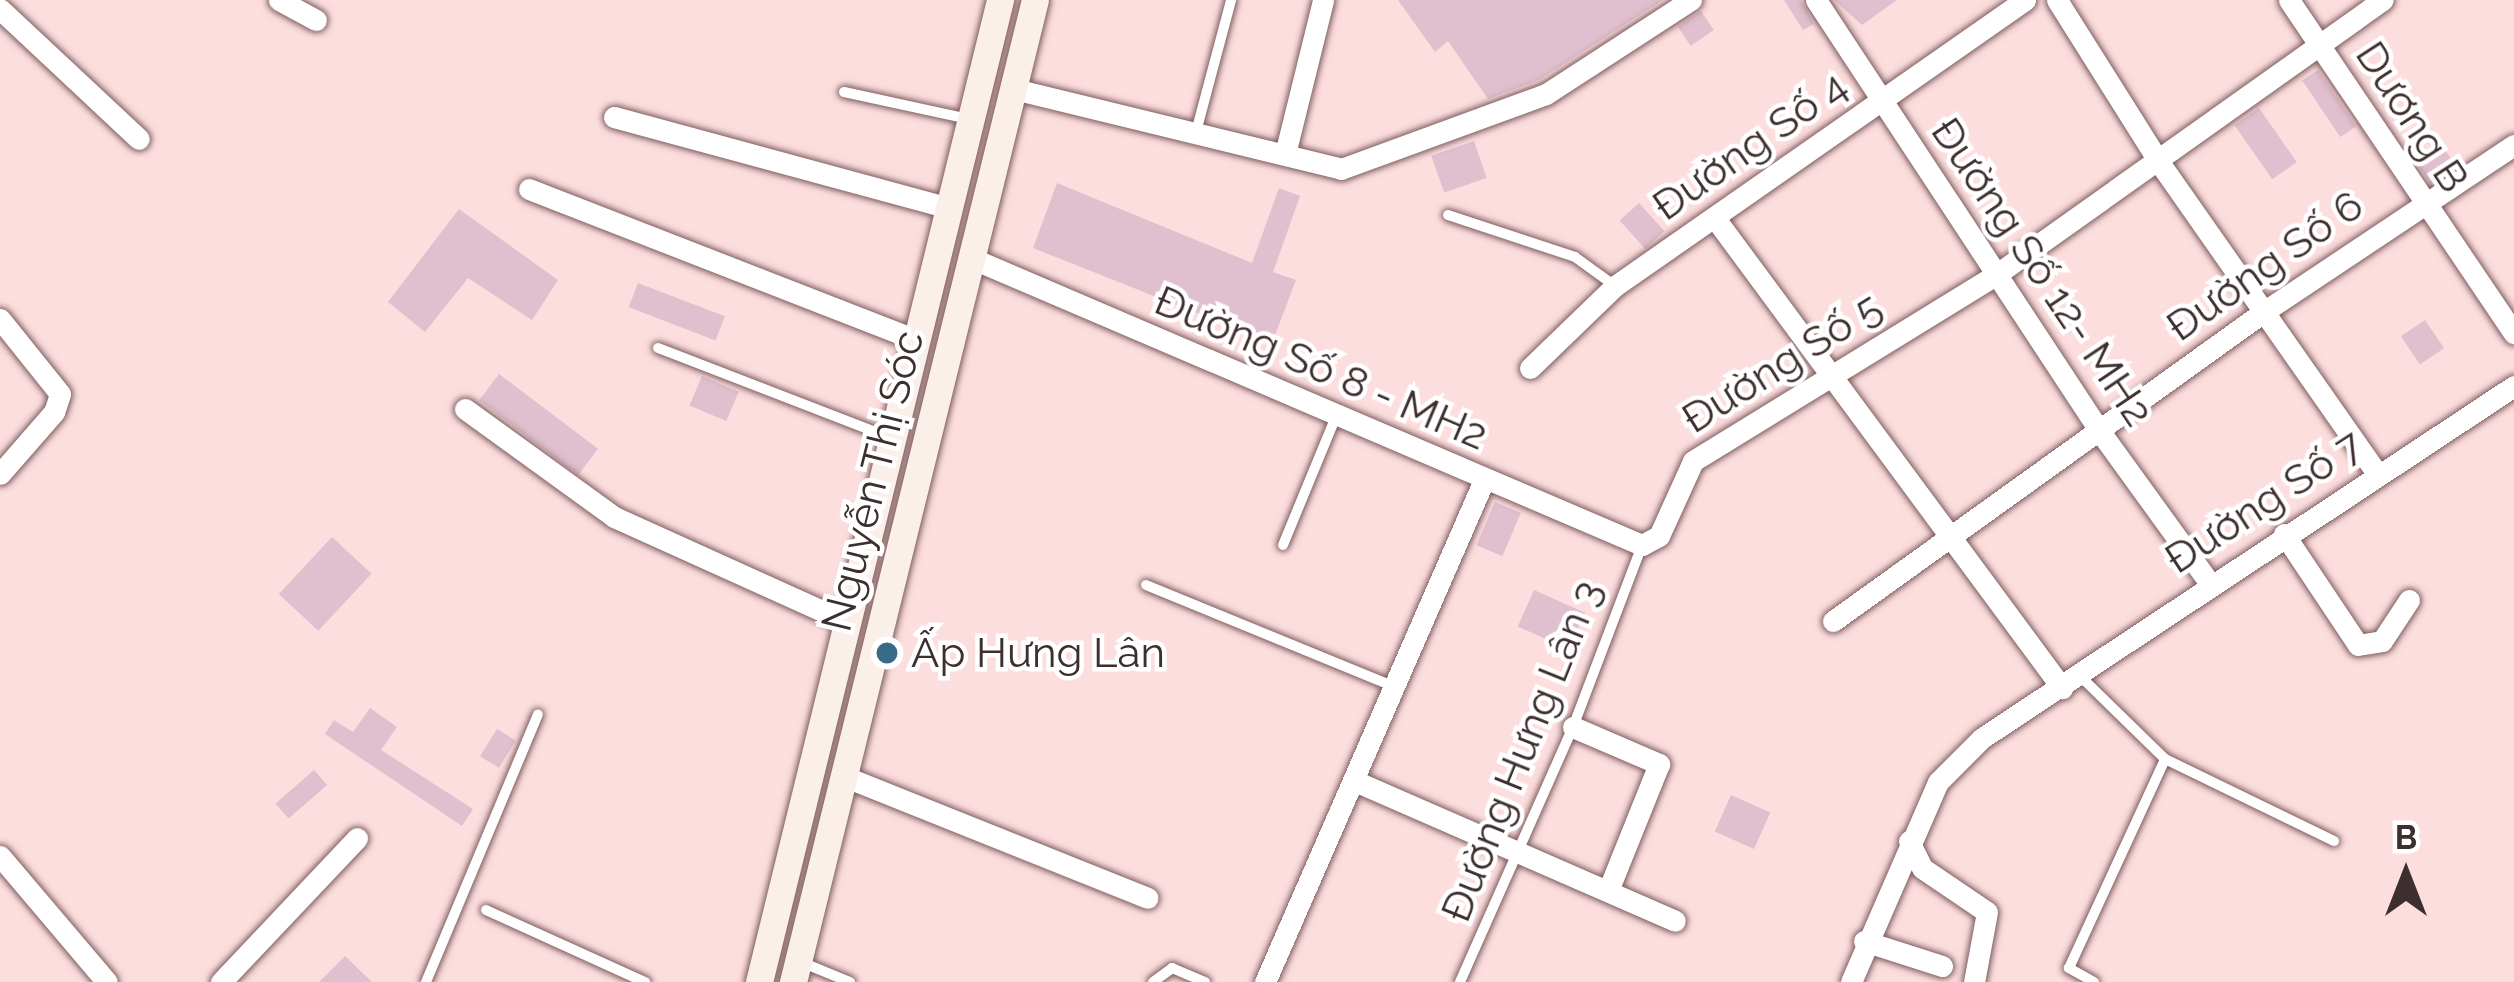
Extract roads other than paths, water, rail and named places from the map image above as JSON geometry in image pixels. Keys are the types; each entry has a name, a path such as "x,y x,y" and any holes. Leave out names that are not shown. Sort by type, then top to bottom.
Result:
{"main road":[{"name":"Nguyễn Thị Sóc","path":"759,982 889,437 1000,0"},
{"name":"Nguyễn Thị Sóc","path":"795,971 1036,0"}],"street":[{"path":"279,0 316,20"},
{"path":"1285,154 1323,0"},
{"path":"1014,89 1341,170 1546,94 1691,0"},
{"name":"Đường Số 12- MH2","path":"1816,0 2101,433 2210,583"},
{"name":"Đường Số 4","path":"1530,368 1616,286 1717,221 2025,0"},
{"path":"2057,0 2159,162 2378,473"},
{"name":"Dương B","path":"2289,0 2421,205 2514,333"},
{"path":"2320,47 2382,0"},
{"path":"0,9 139,139"},
{"name":"Đường Số 5","path":"1642,544 1659,536 1693,461 1997,274 2320,47"},
{"path":"614,117 949,208"},
{"name":"Đường Số 6","path":"1833,621 2262,313 2514,146"},
{"path":"529,189 914,339"},
{"path":"1717,221 1946,536 2071,682"},
{"name":"Đường Số 8 - MH2","path":"971,258 1335,419 1642,544"},
{"path":"0,319 60,394 55,412 0,474"},
{"name":"Đường Số 7","path":"1851,982 1864,941 1938,782 1982,738 2514,386"},
{"path":"465,409 614,517 844,621"},
{"path":"1264,982 1398,688 1484,481"},
{"path":"2284,534 2358,645 2382,641 2408,600"},
{"path":"1573,727 1659,764 1608,891"},
{"path":"843,776 1148,898"},
{"path":"1355,781 1675,921"},
{"path":"221,982 357,838"},
{"path":"1909,842 1922,868 1988,912 1974,982"},
{"path":"0,856 107,982"},
{"path":"1864,941 1942,966"},
{"path":"767,950 795,971"}],"lane":[{"path":"1196,132 1231,0"},
{"path":"844,92 972,119"},
{"path":"1448,215 1574,257 1616,286"},
{"path":"658,348 889,437"},
{"path":"1283,544 1335,419"},
{"name":"Đường Hưng Lân 3","path":"1460,982 1573,727 1642,544"},
{"path":"1146,586 1398,688"},
{"path":"2071,682 2165,759 2334,842"},
{"path":"426,982 538,714"},
{"path":"2094,982 2069,968 2165,759"},
{"path":"486,910 645,982"},
{"path":"1153,982 1172,968 1205,982"},
{"path":"795,971 850,982"}],"place":[{"name":"Ấp Hưng Lân","path":"887,653"}]}
